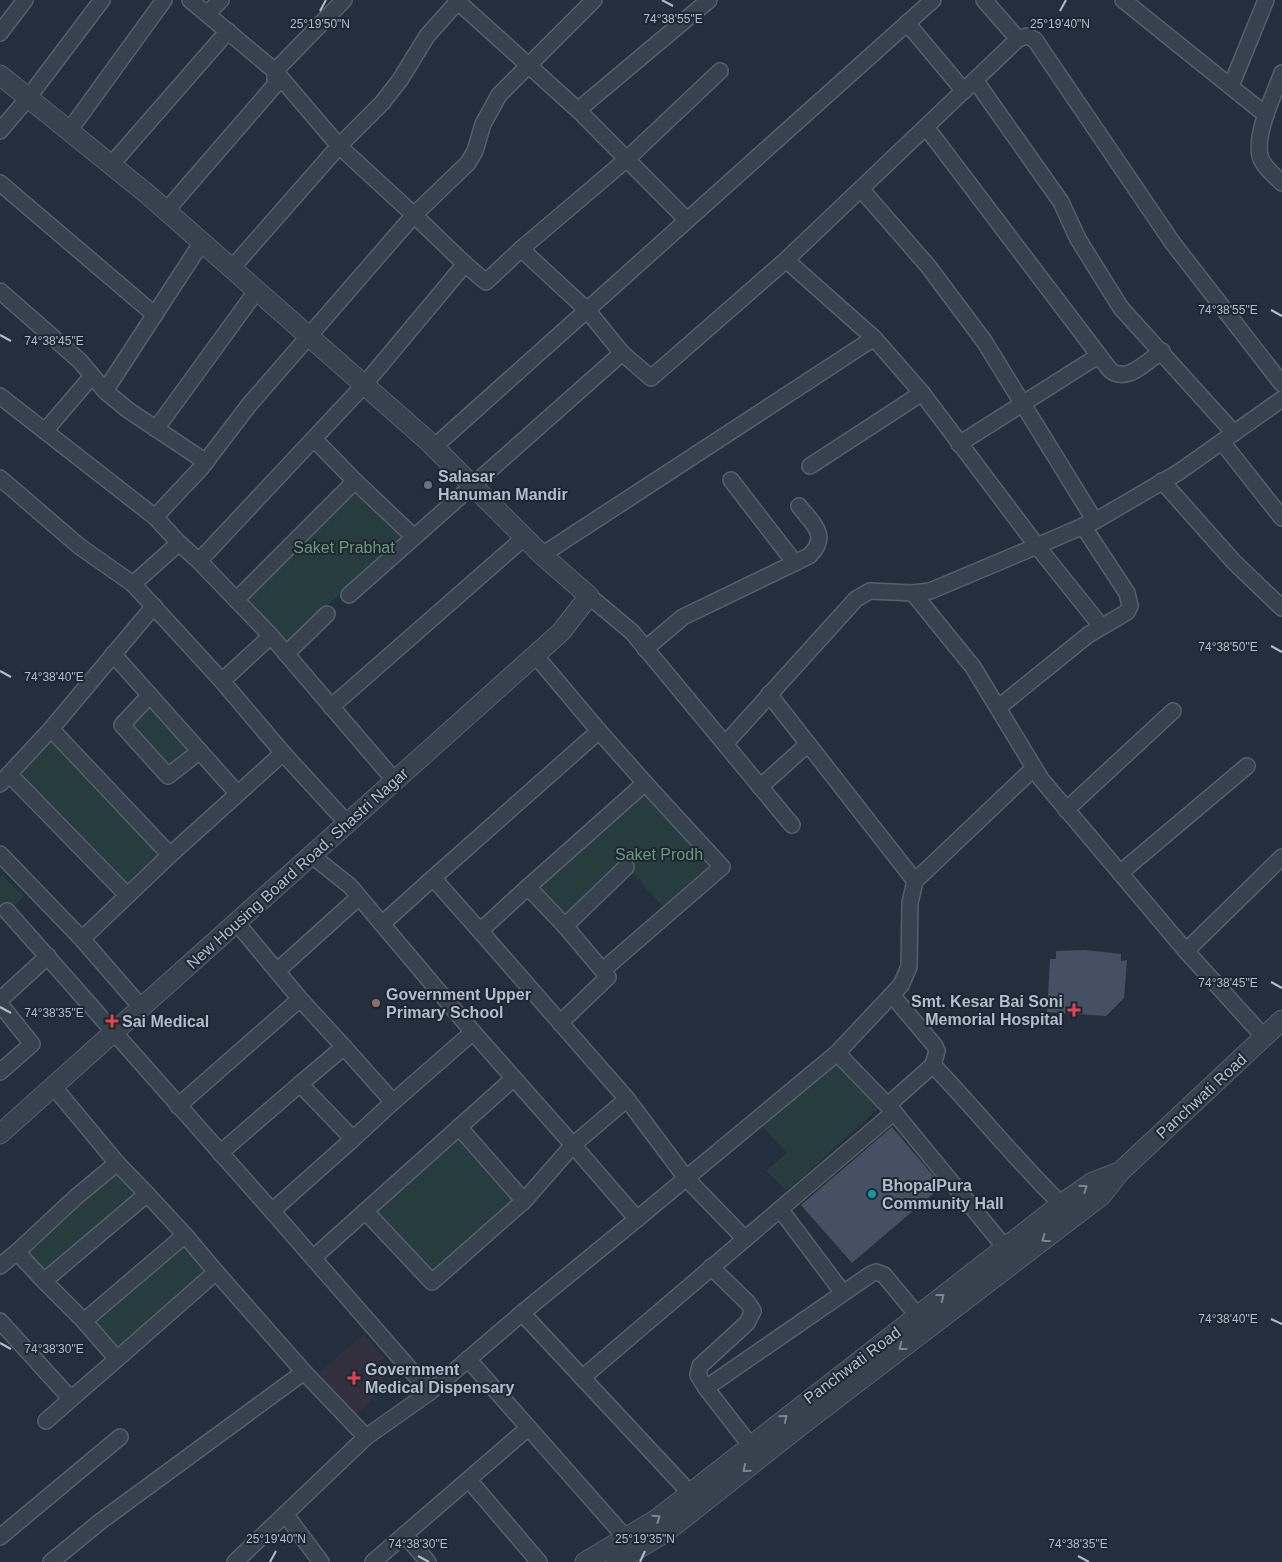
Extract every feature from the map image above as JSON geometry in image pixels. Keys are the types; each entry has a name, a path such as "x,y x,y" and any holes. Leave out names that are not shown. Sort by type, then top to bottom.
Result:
{"street":[{"path":"0,33 25,0"},
{"path":"0,131 28,98 102,0"},
{"path":"69,131 164,0"},
{"path":"190,0 275,71 340,146 486,282 522,248 627,159 720,71"},
{"path":"207,14 221,0"},
{"path":"166,211 275,85 275,71 344,0"},
{"path":"232,268 340,146 382,103 400,80 427,36 457,0 578,110 687,220"},
{"path":"155,517 206,462 249,405 414,215 468,163 474,152 486,117 499,95 594,0"},
{"path":"578,110 708,0"},
{"path":"434,447 933,0"},
{"path":"984,0 1018,39"},
{"path":"1123,0 1266,115"},
{"path":"1231,86 1266,0"},
{"path":"907,23 964,91"},
{"path":"111,165 228,32"},
{"path":"522,248 587,310 622,353 651,378 786,260 1018,39 1028,36 1035,40 1172,242 1282,384"},
{"path":"1282,73 1266,115 1259,144 1260,157 1266,168 1282,183"},
{"path":"0,74 166,211 257,290 434,447 542,555 632,632 792,825"},
{"path":"975,80 1061,202 1086,255 1121,308 1162,351 1228,437 1282,518"},
{"path":"926,127 1110,370 1122,376 1127,375 1162,351"},
{"path":"0,183 155,315"},
{"path":"861,189 928,266 984,341 1023,402 1130,599 1130,606 1127,612 1101,626 999,707"},
{"path":"105,391 202,242"},
{"path":"786,260 874,338 922,393 1037,546 1101,626"},
{"path":"199,561 364,385 465,264"},
{"path":"156,429 257,290"},
{"path":"0,291 80,361 105,391 156,429 206,462"},
{"path":"542,555 874,338"},
{"path":"349,595 622,353"},
{"path":"959,444 1098,356"},
{"path":"45,432 92,376"},
{"path":"810,466 922,393"},
{"path":"1,399 155,517 270,636 395,780"},
{"path":"725,744 856,599 870,591 913,594 930,591 1089,523 1162,481 1282,399"},
{"path":"314,439 414,537"},
{"path":"0,478 79,546 134,584 347,823"},
{"path":"731,480 795,562"},
{"path":"236,600 355,481"},
{"path":"1162,481 1234,562 1282,608"},
{"path":"645,649 683,617 795,562 815,550 820,539 818,531 799,506"},
{"path":"331,707 525,537"},
{"path":"134,584 179,543"},
{"path":"913,594 973,667 999,707 1034,768 1066,810 1186,951 1264,1037"},
{"name":"New Housing Board Road, Shastri Nagar","path":"0,1134 561,632 589,596"},
{"path":"126,895 5,779 51,728 154,606"},
{"path":"286,654 327,614"},
{"path":"222,681 270,636"},
{"path":"113,654 237,793"},
{"path":"535,655 599,731 722,867 603,970"},
{"path":"769,694 915,881"},
{"path":"150,695 122,726 168,776 200,751"},
{"path":"1066,810 1173,711"},
{"path":"51,728 170,855"},
{"path":"382,924 599,731"},
{"path":"760,787 808,744"},
{"path":"82,939 126,895 283,753"},
{"path":"1120,873 1247,766"},
{"path":"235,1562 366,1437 430,1392 522,1313 837,1053 892,995 906,977 909,967 910,903 915,881 1034,768"},
{"path":"480,931 646,783"},
{"path":"311,855 350,886 472,1032 637,1218"},
{"path":"1186,951 1282,857"},
{"path":"3,864 82,939 141,1008"},
{"path":"565,926 626,867"},
{"path":"433,878 627,1099 686,1178 745,1239"},
{"path":"528,887 565,926 608,977 560,1023"},
{"path":"277,970 359,897"},
{"path":"7,912 115,1031 178,1106 430,1392"},
{"path":"236,922 300,998 393,1102"},
{"path":"0,1072 32,1044 0,1002 48,956"},
{"path":"582,1378 780,1210 891,1108 933,1065 937,1051 935,1046 892,995"},
{"path":"178,1106 300,998"},
{"name":"Panchwati Road","path":"586,1562 666,1532 694,1500 750,1445 917,1316 1101,1196 1120,1172 1282,1020"},
{"path":"272,1211 472,1032"},
{"path":"220,1153 344,1046"},
{"path":"837,1053 891,1108 1011,1254"},
{"path":"933,1065 988,1124 1028,1171 1061,1204"},
{"path":"312,1258 514,1078"},
{"path":"300,1084 353,1139"},
{"path":"53,1086 117,1163 185,1235 304,1372 366,1437"},
{"path":"364,1211 432,1282 524,1201 573,1145 627,1099"},
{"path":"459,1127 524,1201"},
{"path":"0,1266 76,1197 117,1163"},
{"name":"Panchwati Road","path":"694,1500 1011,1254 1061,1204 1092,1182 1120,1172"},
{"path":"44,1281 147,1194"},
{"path":"780,1210 843,1293"},
{"path":"84,1321 185,1235"},
{"path":"17,1252 84,1321 117,1359"},
{"path":"712,1268 748,1303 753,1311 747,1323 700,1366 698,1375 750,1445"},
{"path":"46,1421 216,1272"},
{"path":"706,1388 871,1274 880,1273 888,1278 917,1316"},
{"path":"522,1313 694,1500"},
{"path":"0,1321 71,1399"},
{"path":"468,1359 631,1544"},
{"path":"51,1562 100,1521 304,1372"},
{"path":"373,1562 406,1536 528,1428"},
{"path":"0,1537 120,1437"},
{"path":"469,1480 540,1562"},
{"path":"285,1514 321,1562"},
{"path":"406,1536 428,1562"},
{"name":"Panchwati Road","path":"616,1562 631,1544"}],"shaded area":[{"name":"Government Medical Dispensary","path":"364,1334 384,1358 376,1366 387,1384 355,1417 319,1373"}],"green space":[{"name":"Saket Prabhat","path":"356,490 403,537 285,644 245,599"},
{"path":"151,701 196,750 170,771 128,722"},
{"path":"50,738 165,849 127,886 18,775"},
{"name":"Saket Prodh","path":"645,790 714,867 669,913 621,861 562,917 535,887"},
{"path":"2,875 24,896 0,920 0,876"},
{"path":"839,1060 882,1105 787,1191 766,1171 787,1153 762,1126"},
{"path":"458,1138 515,1201 433,1273 373,1211"},
{"path":"116,1171 140,1194 45,1275 23,1251"},
{"path":"181,1244 210,1272 118,1353 90,1323"}],"building":[{"path":"1085,950 1121,954 1121,961 1127,960 1124,998 1106,1016 1047,1012 1050,959 1056,959 1056,951"},
{"name":"BhopalPura Community Hall","path":"892,1127 942,1186 852,1263 801,1205"}],"place":[{"name":"Salasar Hanuman Mandir","path":"428,485"},
{"name":"Government Upper Primary School","path":"376,1003"},
{"name":"Smt. Kesar Bai Soni Memorial Hospital","path":"1074,1010"},
{"name":"Sai Medical","path":"112,1021"},
{"name":"BhopalPura Community Hall","path":"872,1194"},
{"name":"Government Medical Dispensary","path":"354,1378"}]}
